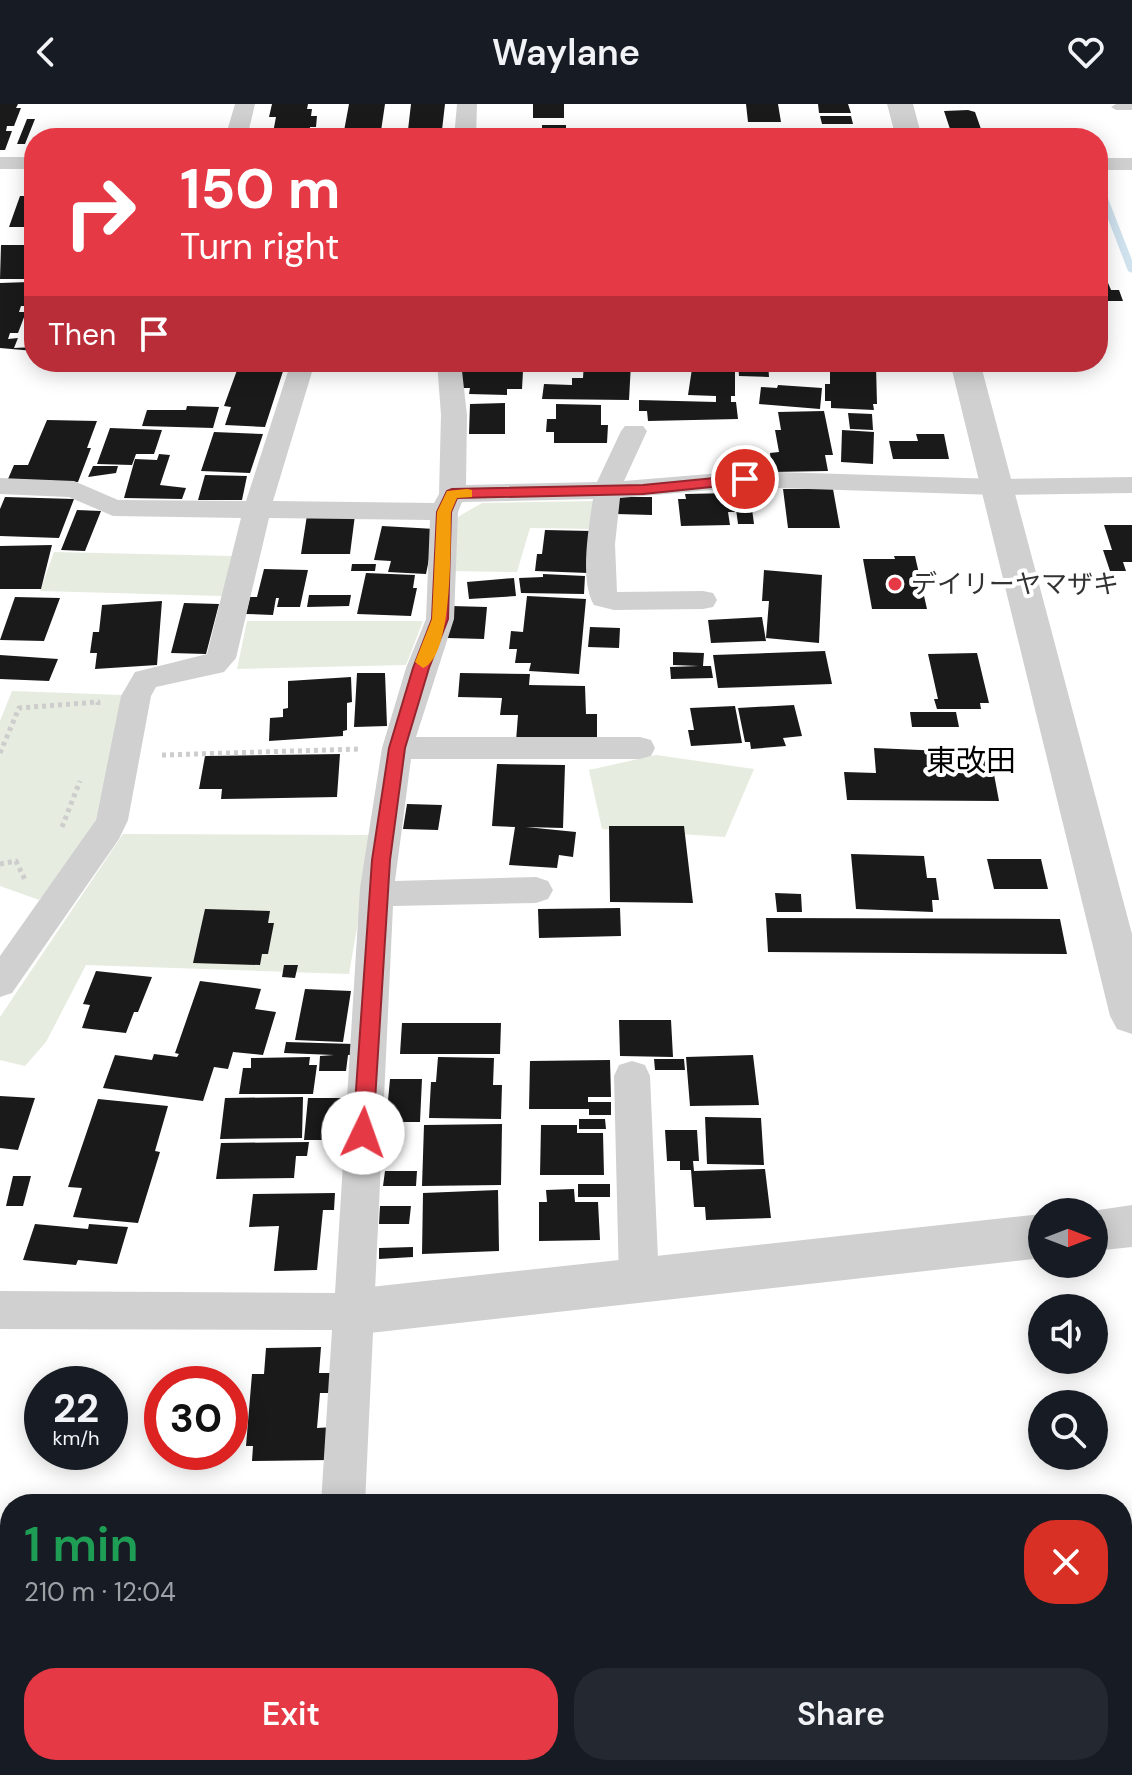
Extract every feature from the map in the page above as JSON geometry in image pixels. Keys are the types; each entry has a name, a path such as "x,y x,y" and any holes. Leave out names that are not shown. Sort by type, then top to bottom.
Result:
{"street":[{"path":"239,128 245,104"},
{"path":"466,128 467,104"},
{"path":"900,104 906,128"},
{"path":"0,163 24,163"},
{"path":"1108,164 1132,164"},
{"path":"0,983 103,839 112,820 136,696 146,679 214,665 221,658 257,510 300,372"},
{"path":"343,1494 377,894 397,748 421,668 440,619 454,415 450,372"},
{"path":"967,372 1132,1016"},
{"path":"634,431 608,490 601,578 604,598 614,601 703,600"},
{"path":"0,486 74,489 113,508 257,510 448,503 745,479 996,487 1132,485"},
{"path":"397,748 640,748"},
{"path":"377,894 536,890"},
{"path":"632,1076 639,1281"},
{"path":"1108,1229 1132,1226"},
{"path":"0,1310 352,1312 1028,1238"}],"lane":[{"path":"1116,107 1132,107"}],"path":[{"path":"0,753 19,708 98,702 96,716"},
{"path":"61,827 89,757 397,748"},
{"path":"0,864 16,861 28,886"}],"shaded area":[{"path":"595,501 595,529 530,528 517,572 452,571 456,518 482,503"},
{"path":"54,552 232,556 222,596 40,591"},
{"path":"247,621 423,621 406,665 237,669"},
{"path":"12,691 123,695 91,842 39,900 0,886 0,721"},
{"path":"656,755 754,769 725,837 602,829 589,770"},
{"path":"123,834 373,835 349,974 86,965 46,1042 25,1066 0,1060 0,1017"}],"building":[{"path":"0,104 18,104 16,108 21,108 14,126 7,126 6,131 12,131 5,150 0,150"},
{"path":"272,104 308,104 307,109 312,109 311,116 317,116 316,127 274,128 276,117 269,117"},
{"path":"349,104 385,104 381,128 345,128"},
{"path":"411,104 445,104 442,128 408,128"},
{"path":"533,104 564,104 564,118 533,118"},
{"path":"746,104 778,104 781,122 748,122"},
{"path":"818,104 848,104 851,113 819,113"},
{"path":"944,111 975,112 981,128 950,128"},
{"path":"820,116 851,116 853,124 822,124"},
{"path":"27,119 35,119 31,128 24,128 24,144 17,144"},
{"path":"542,125 566,125 566,128 542,128"},
{"path":"20,196 24,196 24,227 9,227"},
{"path":"1,245 24,245 24,279 0,279"},
{"path":"24,282 24,306 19,312 24,312 24,317 18,333 10,333 8,339 18,338 14,348 24,348 24,350 0,348 0,283"},
{"path":"1108,283 1111,290 1119,290 1123,301 1108,301"},
{"path":"236,372 283,372 265,427 225,425 231,407 224,406"},
{"path":"462,372 523,372 522,389 507,389 507,395 469,394 470,388 460,388"},
{"path":"583,372 631,372 629,400 542,399 544,384 572,385 572,378 583,378"},
{"path":"691,372 735,372 735,396 731,396 731,402 736,402 738,419 648,421 647,411 639,411 639,400 716,402 716,396 688,395"},
{"path":"739,372 769,372 769,377 739,376"},
{"path":"830,372 876,372 877,404 873,404 874,410 831,408 831,401 825,401 825,384 830,384"},
{"path":"778,385 822,388 820,409 759,404 761,387 777,388"},
{"path":"505,403 505,434 469,434 470,404"},
{"path":"556,404 601,405 601,425 608,425 607,443 554,443 554,432 546,432 547,419 556,419"},
{"path":"187,406 219,407 213,428 142,426 147,410 186,410"},
{"path":"824,411 833,455 825,455 828,471 772,472 770,453 779,452 775,430 781,430 778,412"},
{"path":"848,413 872,414 873,430 850,429"},
{"path":"47,420 97,421 78,482 8,479 14,465 28,465"},
{"path":"110,428 162,430 154,454 136,454 132,465 97,464"},
{"path":"842,430 874,432 873,464 841,462"},
{"path":"214,432 263,434 250,473 201,471"},
{"path":"916,434 944,434 949,459 893,459 889,441 918,441"},
{"path":"159,454 170,455 160,485 186,488 182,499 124,498 135,459 157,460"},
{"path":"93,466 118,466 116,473 88,477"},
{"path":"205,475 247,476 242,500 198,500"},
{"path":"783,489 833,489 840,528 788,528"},
{"path":"732,493 735,512 728,512 730,525 681,526 678,499 686,499 685,494"},
{"path":"5,497 74,499 59,538 0,536 0,509"},
{"path":"616,497 652,497 652,515 616,514"},
{"path":"736,509 752,509 754,524 738,524"},
{"path":"77,510 101,511 85,551 61,550"},
{"path":"307,515 355,515 350,554 301,554"},
{"path":"1104,525 1132,525 1132,562 1123,562 1126,571 1110,571 1103,550 1112,550"},
{"path":"382,526 435,529 426,574 388,572 391,561 374,560"},
{"path":"545,530 591,531 588,573 535,571 537,554 542,554"},
{"path":"52,545 41,589 0,589 0,546"},
{"name":"デイリーヤマザキ","path":"894,556 915,556 927,609 872,609 863,559 895,559"},
{"path":"352,564 376,564 375,571 351,571"},
{"path":"264,569 308,570 300,607 277,607 279,598 276,598 273,615 246,614 250,597 257,597"},
{"path":"764,570 822,575 819,643 766,638 769,601 762,601"},
{"path":"366,573 415,575 413,588 417,588 411,616 357,614"},
{"path":"543,574 585,576 584,594 521,593 519,578 543,577"},
{"path":"514,578 516,596 469,599 467,582"},
{"path":"309,595 351,595 349,606 307,607"},
{"path":"527,596 586,599 579,674 529,671 531,663 515,663 517,649 509,649 511,631 523,632"},
{"path":"15,597 60,598 44,641 0,640"},
{"path":"162,601 157,665 95,669 97,653 90,653 93,632 99,632 102,605"},
{"path":"184,603 219,604 206,654 171,653"},
{"path":"451,606 487,607 484,639 447,638"},
{"path":"762,617 766,641 711,643 708,620"},
{"path":"590,627 620,628 619,648 588,647"},
{"path":"825,651 832,684 718,688 713,655"},
{"path":"673,652 704,653 703,666 711,666 713,678 671,679 670,667 699,666 673,665"},
{"path":"977,653 989,703 980,703 981,709 937,709 934,699 938,699 928,654"},
{"path":"0,655 58,659 49,681 0,679"},
{"path":"357,673 385,673 387,726 354,727"},
{"path":"460,673 530,674 529,685 585,686 586,714 597,714 597,742 516,741 518,715 500,715 502,698 458,697"},
{"path":"351,677 352,702 347,703 347,730 343,731 343,736 269,741 270,718 283,717 283,709 288,708 288,681"},
{"path":"794,705 802,736 783,738 786,746 751,749 750,742 745,742 738,708"},
{"path":"735,706 742,743 691,746 688,730 694,730 690,708"},
{"path":"910,712 956,712 959,727 912,727"},
{"path":"874,748 990,753 999,801 847,800 844,772 876,773"},
{"path":"340,754 337,797 221,799 222,789 199,789 205,756"},
{"path":"497,764 565,765 563,828 526,827 576,832 573,857 559,855 557,868 509,865 515,827 492,826"},
{"path":"407,804 442,805 438,830 403,829"},
{"path":"609,826 684,826 693,903 610,902"},
{"path":"851,854 924,856 927,878 936,878 939,900 932,900 933,912 856,909"},
{"path":"987,859 1041,859 1048,889 994,889"},
{"path":"775,893 801,894 802,912 777,912"},
{"path":"620,908 621,936 539,938 538,909"},
{"path":"205,909 270,911 268,923 274,923 268,954 262,954 260,965 193,963"},
{"path":"766,918 1060,919 1067,954 768,952"},
{"path":"284,965 298,965 295,978 282,977"},
{"path":"96,971 152,977 126,1033 82,1028 90,1005 83,1004"},
{"path":"200,981 261,989 255,1009 276,1012 263,1055 233,1052 228,1069 214,1067 203,1101 103,1088 115,1055 152,1060 154,1054 177,1057 179,1054 175,1053"},
{"path":"305,989 351,991 343,1042 295,1040"},
{"path":"619,1020 671,1020 673,1057 620,1056"},
{"path":"402,1023 501,1023 500,1054 400,1054"},
{"path":"286,1042 354,1044 353,1055 348,1055 346,1071 319,1071 320,1056 334,1055 284,1053"},
{"path":"753,1055 759,1105 690,1106 686,1057"},
{"path":"310,1057 309,1065 317,1065 313,1094 239,1094 243,1068 251,1068 251,1058"},
{"path":"438,1057 494,1058 493,1085 502,1085 501,1119 429,1118 431,1082 436,1082"},
{"path":"654,1059 684,1059 685,1070 655,1070"},
{"path":"610,1060 611,1097 588,1097 588,1102 611,1102 611,1115 589,1115 589,1109 529,1109 530,1061"},
{"path":"390,1079 422,1079 420,1122 386,1122"},
{"path":"0,1096 35,1098 18,1150 0,1148"},
{"path":"303,1097 302,1138 220,1139 225,1098"},
{"path":"308,1098 343,1098 339,1140 304,1140"},
{"path":"98,1099 168,1106 155,1151 160,1152 138,1223 73,1217 82,1188 68,1187"},
{"path":"705,1117 761,1118 764,1165 707,1164"},
{"path":"579,1119 605,1119 606,1129 579,1129"},
{"path":"502,1124 501,1185 422,1186 424,1125"},
{"path":"541,1125 577,1125 577,1133 603,1133 604,1175 540,1175"},
{"path":"665,1130 697,1130 699,1161 693,1161 694,1171 765,1169 771,1218 706,1220 705,1207 694,1207 691,1170 680,1170 680,1161 667,1161"},
{"path":"309,1142 307,1156 296,1156 294,1178 216,1179 221,1143"},
{"path":"385,1171 417,1171 416,1186 383,1186"},
{"path":"13,1176 31,1176 23,1206 6,1206"},
{"path":"578,1184 610,1184 610,1197 578,1197"},
{"path":"574,1189 575,1202 598,1202 600,1240 539,1241 539,1202 547,1202 546,1190"},
{"path":"498,1190 499,1251 422,1254 423,1193"},
{"path":"335,1193 334,1210 323,1210 317,1270 274,1271 279,1226 249,1227 253,1194"},
{"path":"380,1206 411,1206 409,1224 379,1224"},
{"path":"35,1224 88,1229 89,1224 128,1227 117,1264 78,1260 76,1265 23,1260"},
{"path":"413,1247 413,1257 379,1259 379,1248"},
{"path":"321,1347 319,1373 336,1373 335,1393 320,1393 317,1428 334,1427 331,1460 252,1461 253,1446 248,1446 248,1422 252,1374 264,1374 266,1348"}],"waterway":[{"path":"1108,209 1132,271"}],"slow traffic":[{"path":"423,662 440,619 444,512 452,494 467,493"}],"place":[{"name":"デイリーヤマザキ","path":"895,584"}],"district":[{"name":"東改田","path":"971,760"}],"route":[{"path":"363,1133 377,888 397,748 421,668 440,619 444,512 452,494 643,489 745,479"}]}
